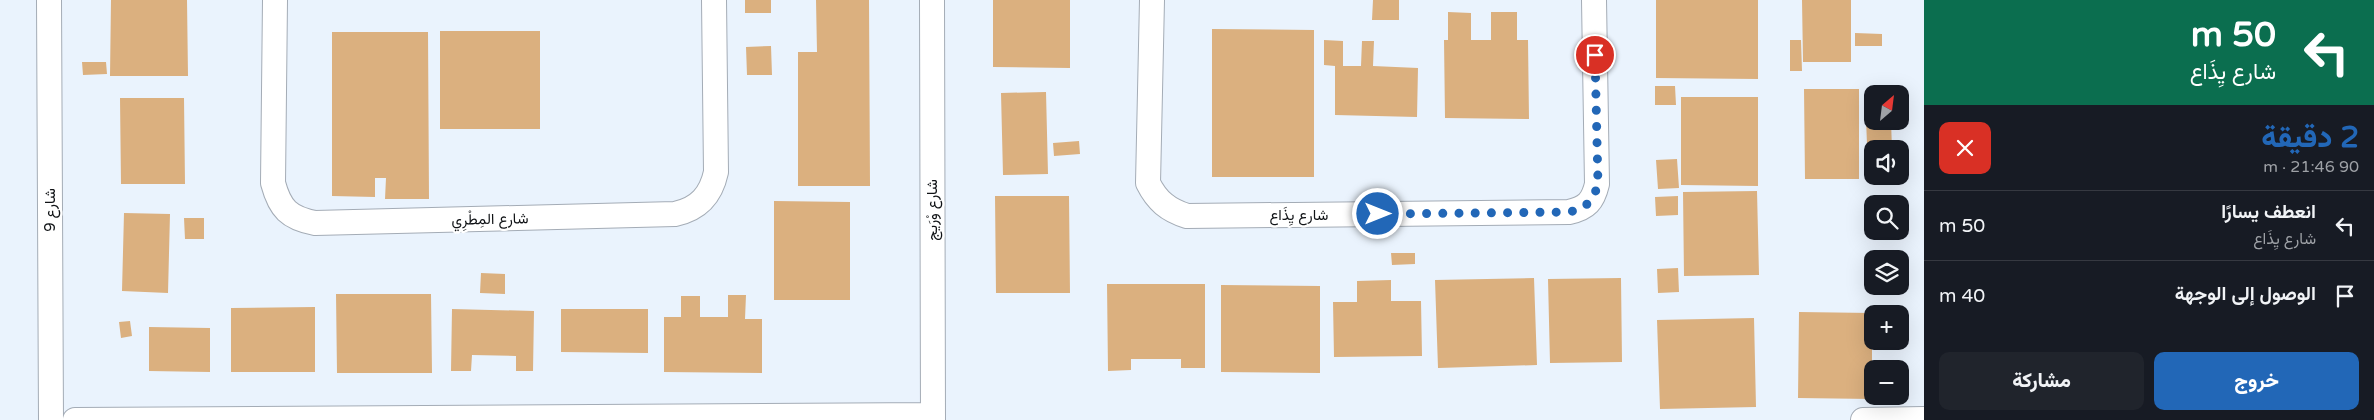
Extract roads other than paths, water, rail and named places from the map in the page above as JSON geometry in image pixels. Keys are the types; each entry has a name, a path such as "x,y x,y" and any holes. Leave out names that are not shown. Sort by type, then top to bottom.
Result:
{"street":[{"name":"شارع 9","path":"49,0 51,420"},
{"name":"شارع المِطْرِي","path":"274,0 273,183 277,198 286,211 300,220 315,223 675,214 688,212 708,196 714,184 716,172 714,0"},
{"name":"شارع وْرَيج","path":"932,0 933,418"},
{"name":"شارع يِذَاع","path":"1152,0 1148,184 1154,195 1163,205 1174,212 1187,216 1569,212 1581,210 1588,206 1594,197 1598,184 1594,0"},
{"path":"75,420 933,418"},
{"path":"1863,420 1924,419"},
{"path":"59,420 70,420"}]}
